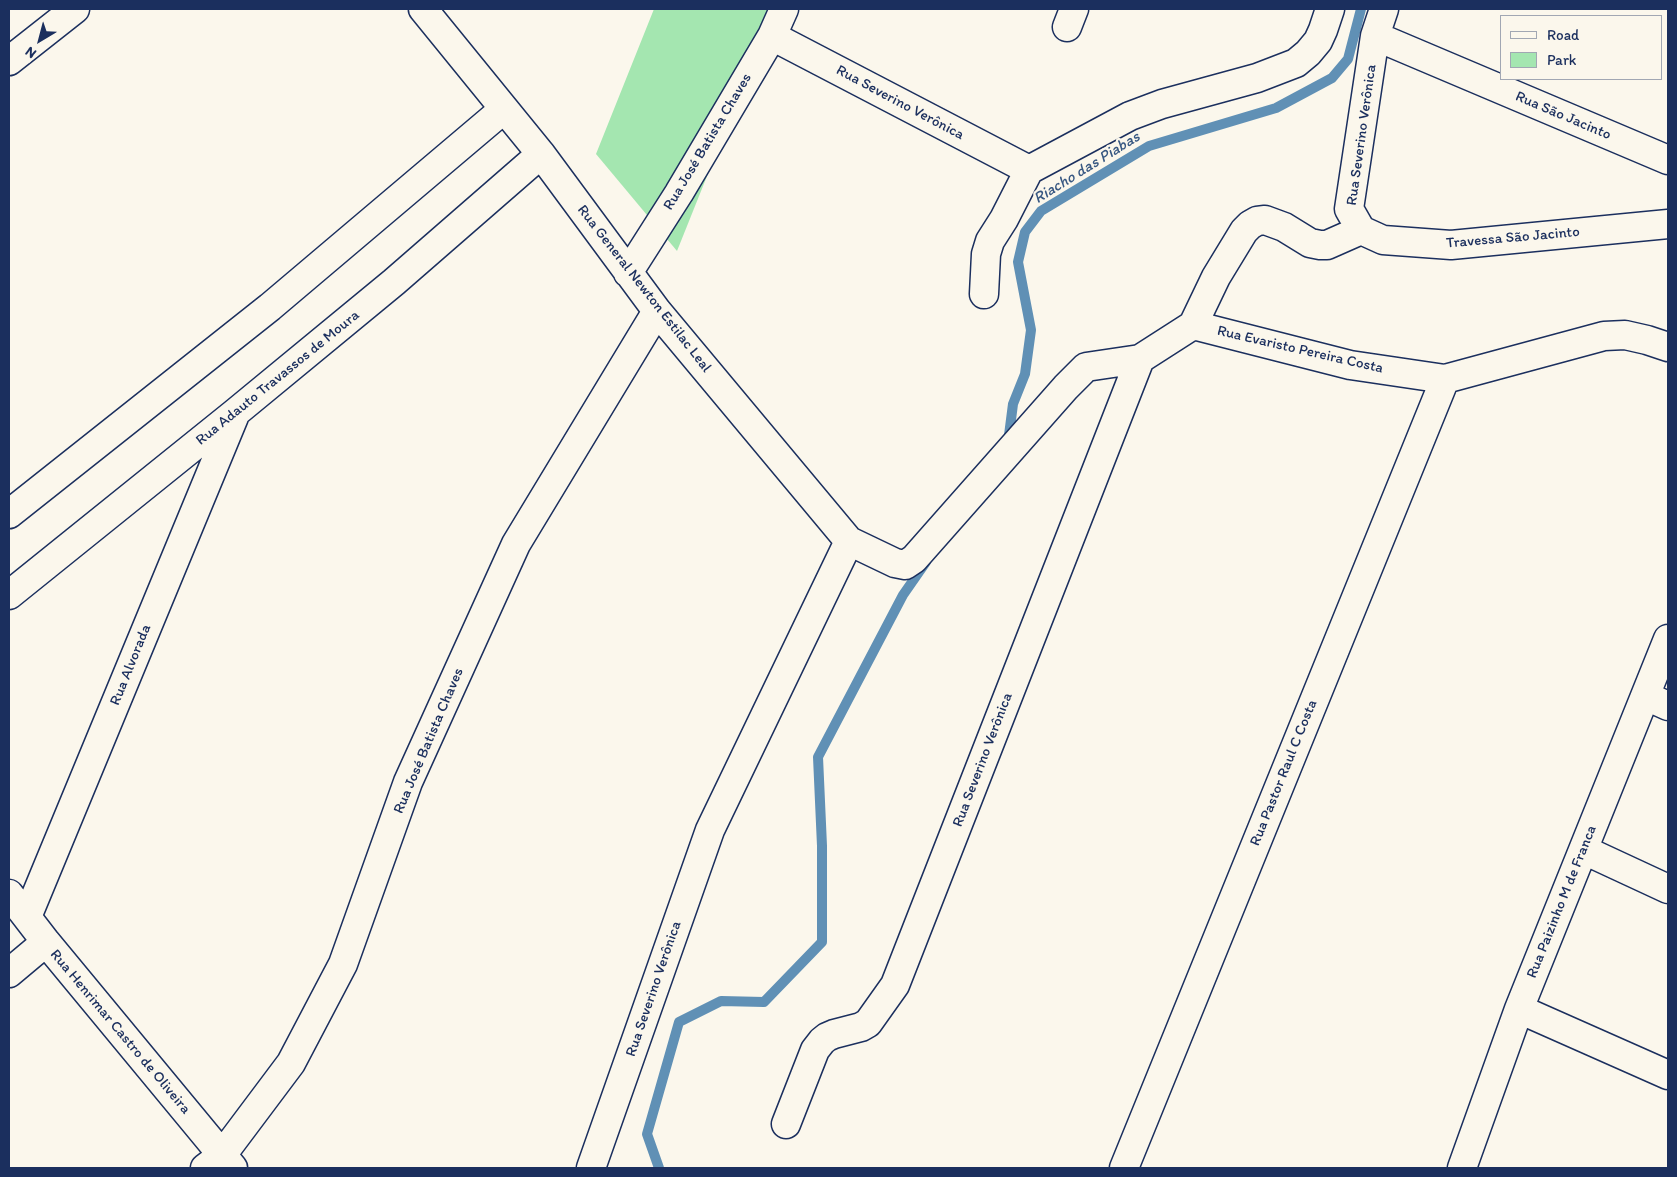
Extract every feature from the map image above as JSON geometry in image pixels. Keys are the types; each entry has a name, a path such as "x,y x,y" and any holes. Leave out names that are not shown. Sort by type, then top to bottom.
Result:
{"street":[{"path":"9,61 75,9"},
{"name":"Rua General Newton Estilac Leal","path":"423,9 541,154 657,311 849,541 895,563 905,565 914,559 1066,387 1086,368 1140,359"},
{"name":"Rua José Batista Chaves","path":"628,273 684,185 772,36 784,9"},
{"path":"984,294 986,254 990,241 1004,219 1029,170 1136,113 1256,78 1296,63 1318,41 1330,9"},
{"name":"Rua Severino Verônica","path":"1361,230 1349,209 1375,36 1384,9"},
{"name":"Rua Severino Verônica","path":"772,36 1029,170"},
{"name":"Rua São Jacinto","path":"1375,36 1668,160"},
{"path":"9,514 270,307 504,109"},
{"name":"Rua Adauto Travassos de Moura","path":"9,595 394,282 541,154"},
{"path":"1140,359 1193,325 1216,277 1244,231 1257,221 1265,220 1273,223 1310,243 1320,245 1327,245 1361,230"},
{"name":"Travessa São Jacinto","path":"1361,230 1383,240 1452,245 1668,224"},
{"name":"Rua José Batista Chaves","path":"220,1164 290,1063 343,964 408,782 516,544 657,311"},
{"name":"Rua Evaristo Pereira Costa","path":"1193,325 1350,364 1445,378 1604,336 1624,335 1668,347"},
{"name":"Rua Severino Verônica","path":"786,1124 815,1050 822,1041 827,1036 861,1027 868,1023 895,985 1140,359"},
{"name":"Rua Pastor Raul C Costa","path":"1124,1168 1445,378"},
{"name":"Rua Alvorada","path":"27,917 235,413"},
{"name":"Rua Severino Verônica","path":"591,1168 710,830 849,541"},
{"name":"Rua Paizinho M de Franca","path":"1462,1168 1519,1009 1584,850 1657,701 1668,639"},
{"path":"1584,850 1668,889"},
{"name":"Rua Henrimar Castro de Oliveira","path":"9,894 220,1164"},
{"path":"9,973 46,942"},
{"path":"1519,1009 1668,1075"}],"green space":[{"path":"654,9 774,9 677,251 596,154"}],"waterway":[{"name":"Riacho das Piabas","path":"1008,443 1013,404 1025,374 1031,330 1018,262 1025,232 1041,211 1149,146 1276,108 1332,78 1348,59 1361,9"},
{"path":"659,1168 647,1134 679,1022 721,1001 764,1002 822,942 822,846 818,757 903,595 926,562"}]}
